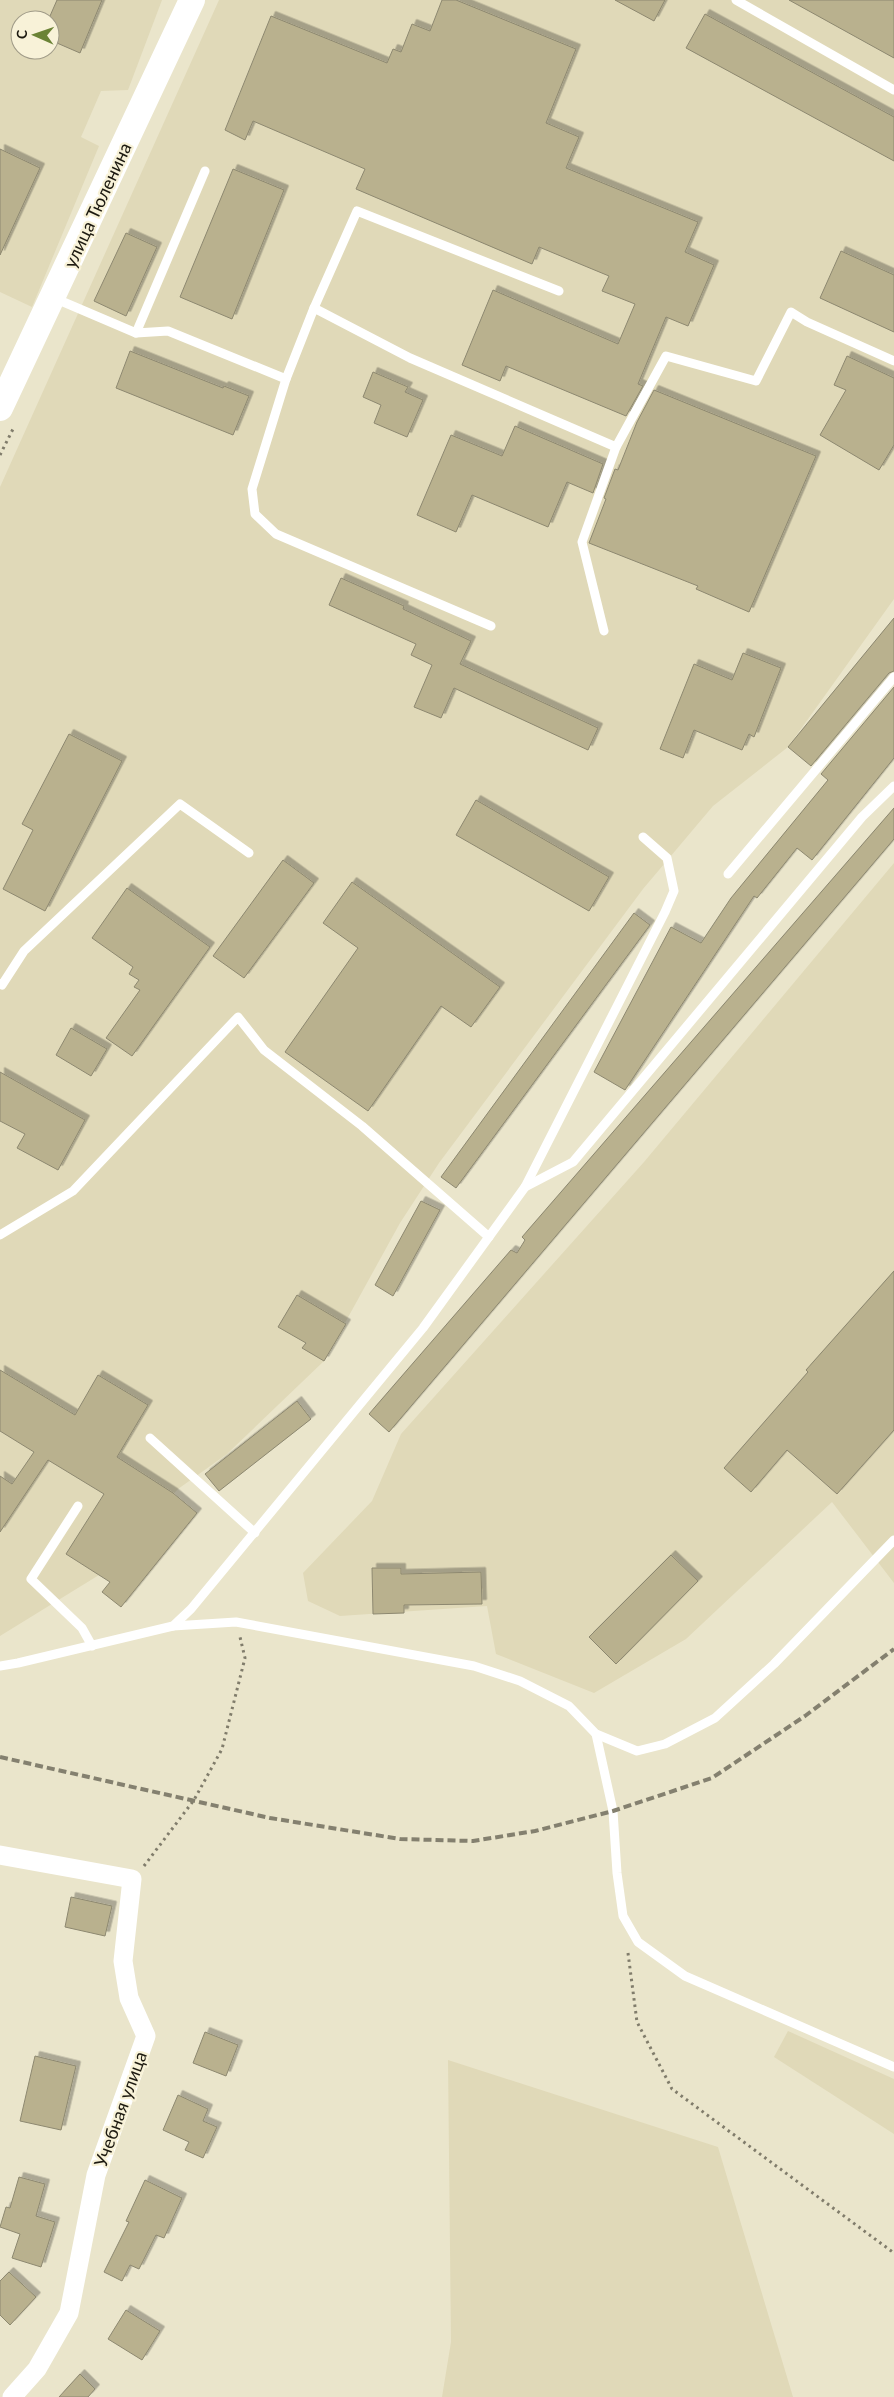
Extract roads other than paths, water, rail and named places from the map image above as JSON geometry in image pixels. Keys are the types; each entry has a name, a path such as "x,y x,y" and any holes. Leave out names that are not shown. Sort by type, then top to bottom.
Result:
{"main road":[{"name":"улица Тюленина","path":"0,408 54,298 192,0"}],"street":[{"name":"Учебная улица","path":"0,1855 132,1879 123,1961 129,1998 146,2036 96,2175 69,2313 37,2369 12,2397"}],"lane":[{"path":"736,0 894,90"},
{"path":"136,333 205,172"},
{"path":"490,626 276,534 255,514 252,488 286,379 314,308 357,211 560,291"},
{"path":"54,298 136,333 168,331 286,379"},
{"path":"314,308 410,358 616,447"},
{"path":"604,631 582,542 616,447 666,356 756,381 791,312 807,322 894,362"},
{"path":"728,874 894,677"},
{"path":"525,1187 573,1162 862,817 894,786"},
{"path":"0,984 2,985 24,951 180,804 249,853"},
{"path":"173,1626 191,1609 255,1533 423,1328 525,1187 639,964 674,891 667,858 643,837"},
{"path":"0,1235 73,1191 238,1017 264,1050 362,1126 489,1238"},
{"path":"150,1438 255,1533"},
{"path":"78,1506 31,1580 82,1628 92,1646"},
{"path":"0,1666 173,1626 236,1622 474,1666 520,1681 568,1706 596,1734 637,1751 665,1744 715,1718 774,1664 894,1540"},
{"path":"596,1734 613,1811 616,1873 623,1916 638,1942 685,1976 894,2067"}],"railway":[{"path":"0,1757 270,1818 400,1839 473,1841 535,1831 613,1811 712,1778 805,1716 894,1649"}]}
